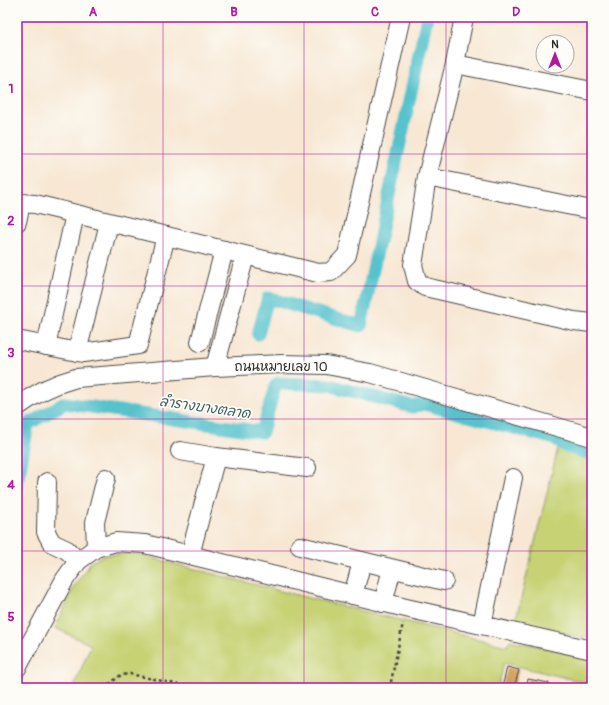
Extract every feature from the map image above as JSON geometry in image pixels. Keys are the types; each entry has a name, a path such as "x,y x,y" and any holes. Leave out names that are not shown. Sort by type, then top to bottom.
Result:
{"street":[{"path":"17,222 19,203 35,204 318,273 331,272 347,255 401,17"},
{"path":"464,17 455,64 427,177 413,265 417,281 426,287 567,319 592,323"},
{"path":"455,64 592,91"},
{"path":"427,177 592,210"},
{"path":"46,346 74,214"},
{"path":"77,352 109,222"},
{"path":"17,340 83,353 138,345 166,236"},
{"path":"200,342 224,250"},
{"path":"215,367 245,256"},
{"path":"212,296 233,301"},
{"name":"ถนนหมายเลข 10","path":"17,407 31,396 63,381 76,378 215,367 282,364 326,365 370,373 592,438"},
{"path":"180,451 307,468"},
{"path":"190,555 216,457"},
{"path":"96,548 95,522 106,478"},
{"path":"482,625 514,478"},
{"path":"47,482 46,532 52,543 67,550 78,560"},
{"path":"17,668 65,579 78,560 96,548 116,542 145,544 353,596 592,650"},
{"path":"300,546 444,581"},
{"path":"353,596 362,562"},
{"path":"383,603 392,569"}],"path":[{"path":"392,688 391,682 406,608"},
{"path":"104,688 120,675 130,674 194,688"}],"green space":[{"path":"558,448 592,460 592,639 515,623"},
{"path":"133,553 276,590 507,646 510,640 592,659 592,684 504,663 498,688 73,688 91,645 55,628 75,585 91,562 105,555"}],"building":[{"path":"507,667 519,670 514,688 502,688"},
{"path":"528,679 549,683 548,688 526,688"}],"waterway":[{"path":"258,334 268,298 361,326 427,17"},
{"name":"ลำรางบางตลาด","path":"17,486 28,424 65,403 262,432 275,387 278,383 329,385 412,407 424,404 555,439 565,446 592,455"}]}
